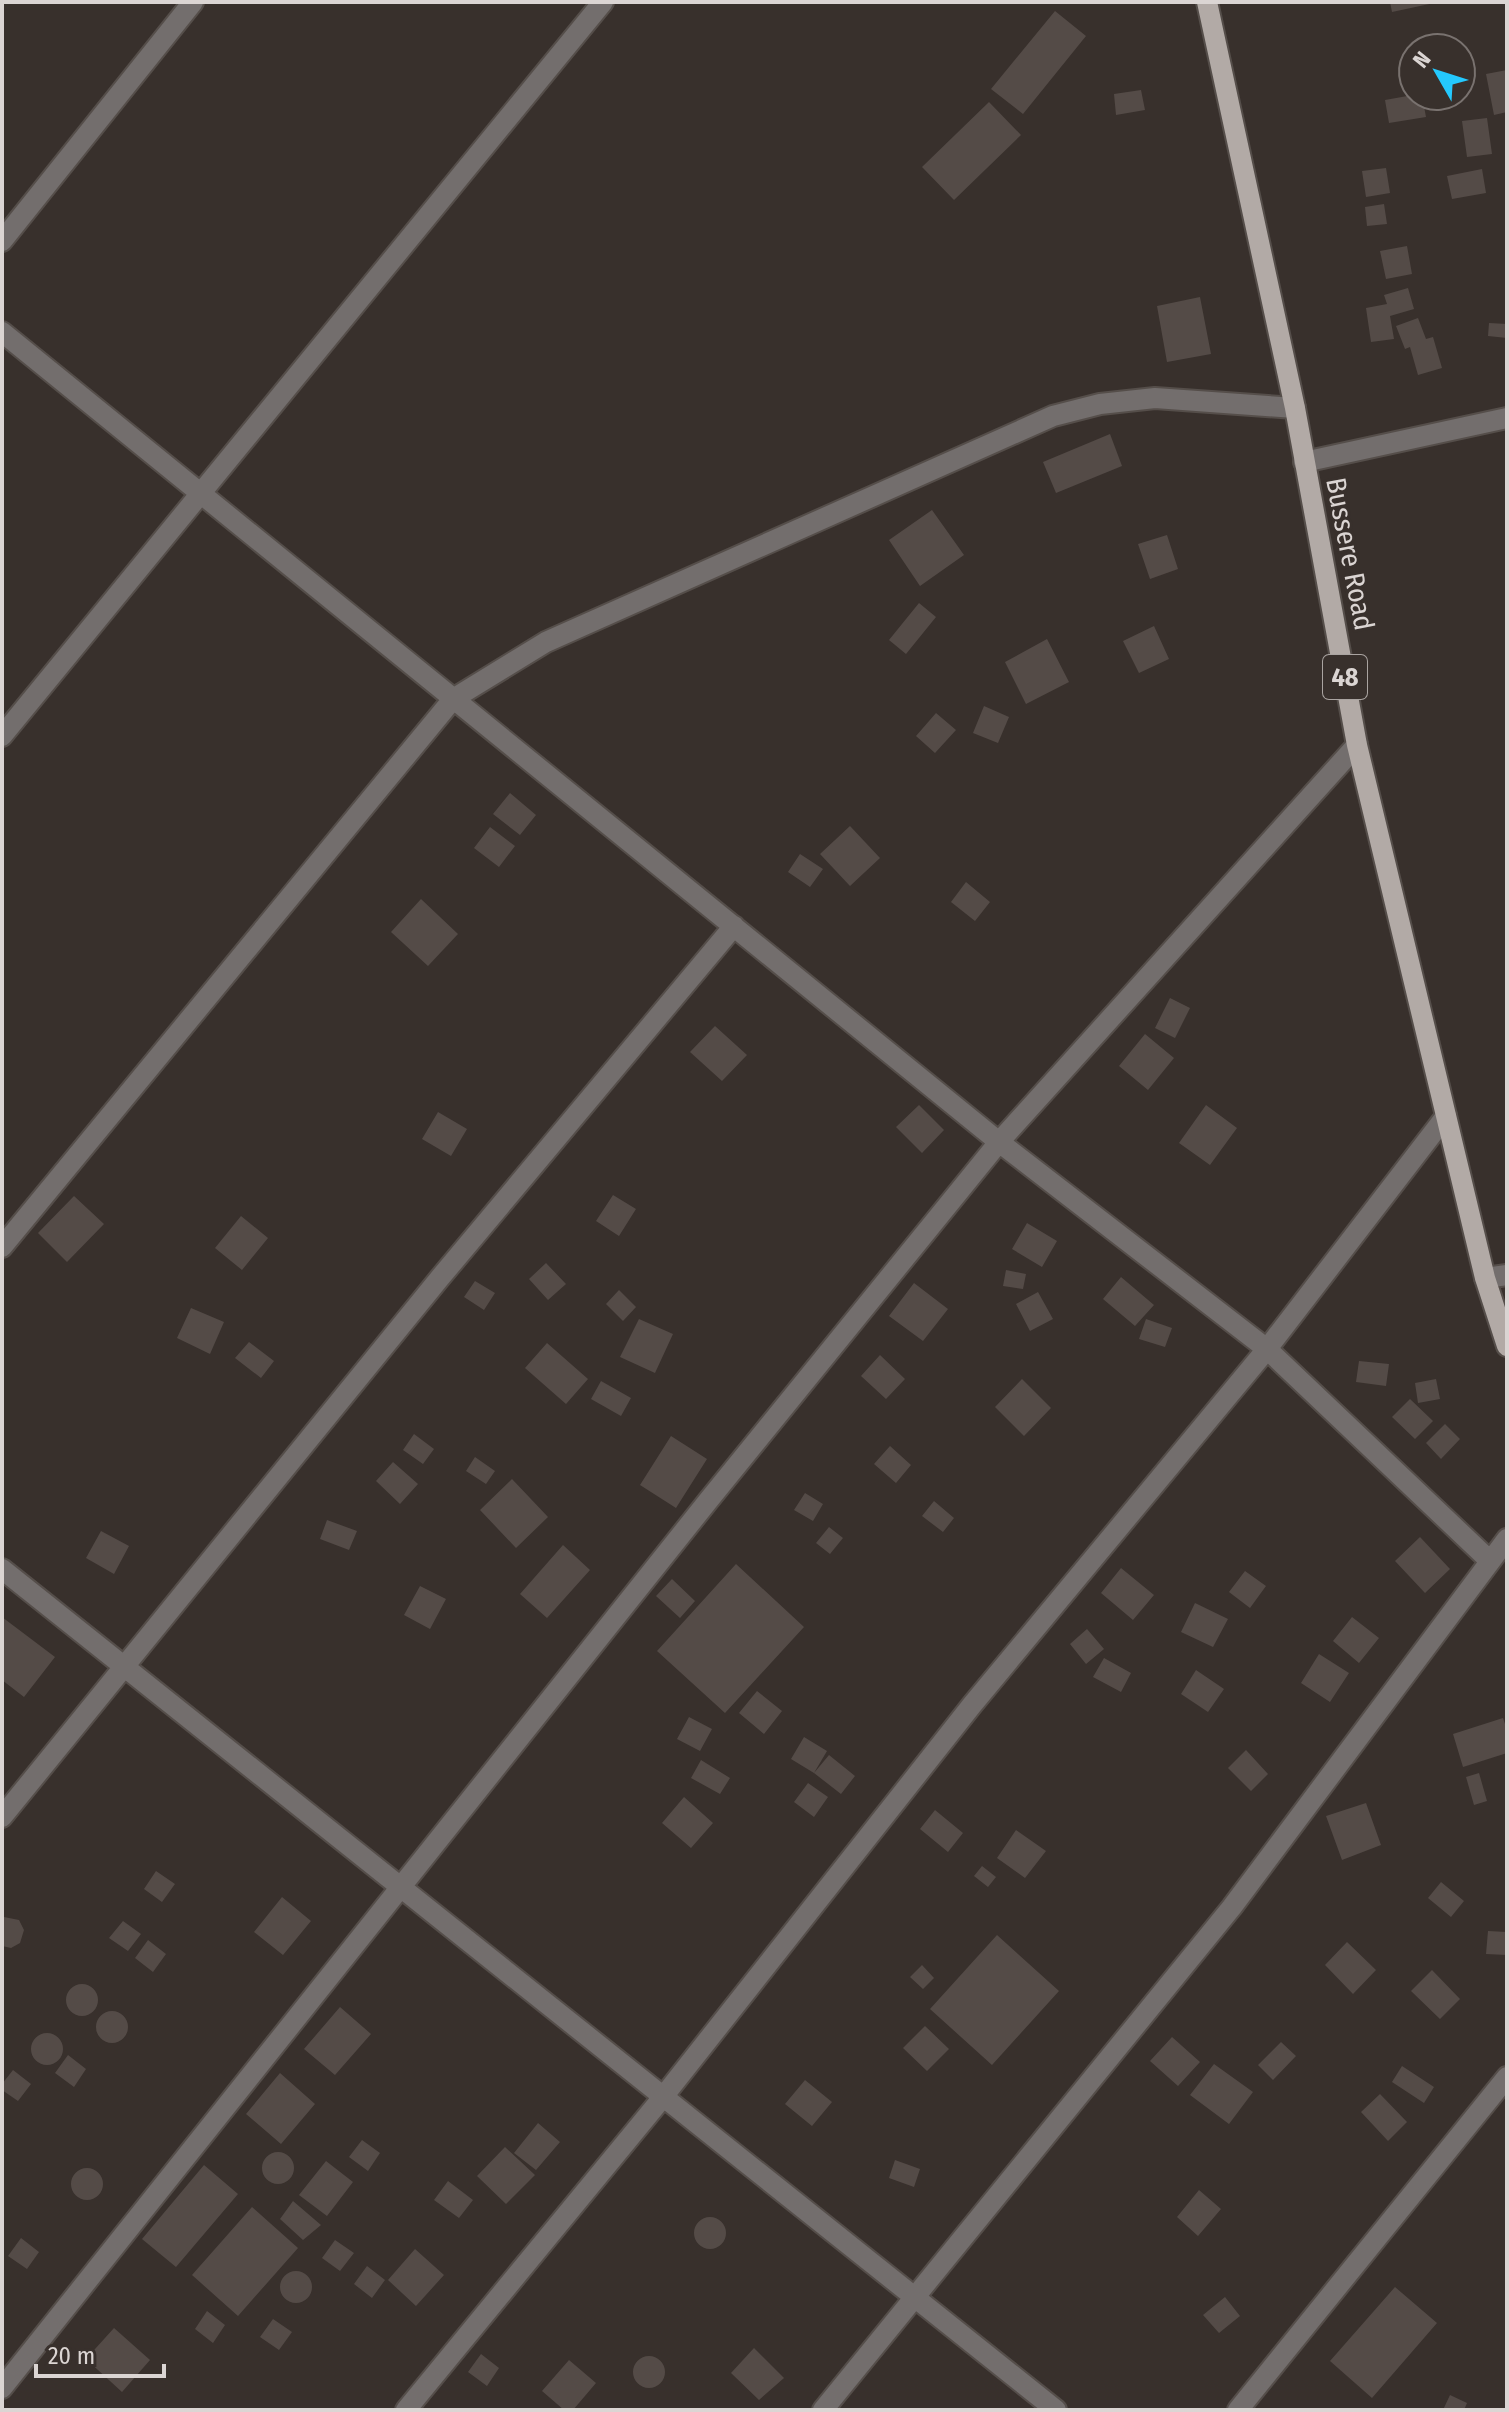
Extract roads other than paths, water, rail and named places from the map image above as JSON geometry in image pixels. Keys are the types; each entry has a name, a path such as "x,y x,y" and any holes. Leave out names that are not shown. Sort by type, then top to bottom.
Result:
{"main road":[{"name":"Bussere Road","path":"1207,2 1295,408 1357,745 1485,1278 1507,1346"}],"street":[{"path":"2,241 193,2"},
{"path":"2,736 603,2"},
{"path":"2,332 999,1142 1267,1349 1489,1560"},
{"path":"2,1247 453,699 546,642 1053,416 1100,404 1155,398 1295,408"},
{"path":"1304,462 1507,418"},
{"path":"2,2388 402,1889 698,1513 999,1142 1357,745"},
{"path":"2,1817 439,1279 734,926"},
{"path":"406,2410 663,2097 972,1705 1267,1349 1446,1116"},
{"path":"1485,1278 1507,1275"},
{"path":"823,2410 1232,1907 1507,1539"},
{"path":"2,1569 1056,2410"},
{"path":"1238,2410 1507,2077"}]}
